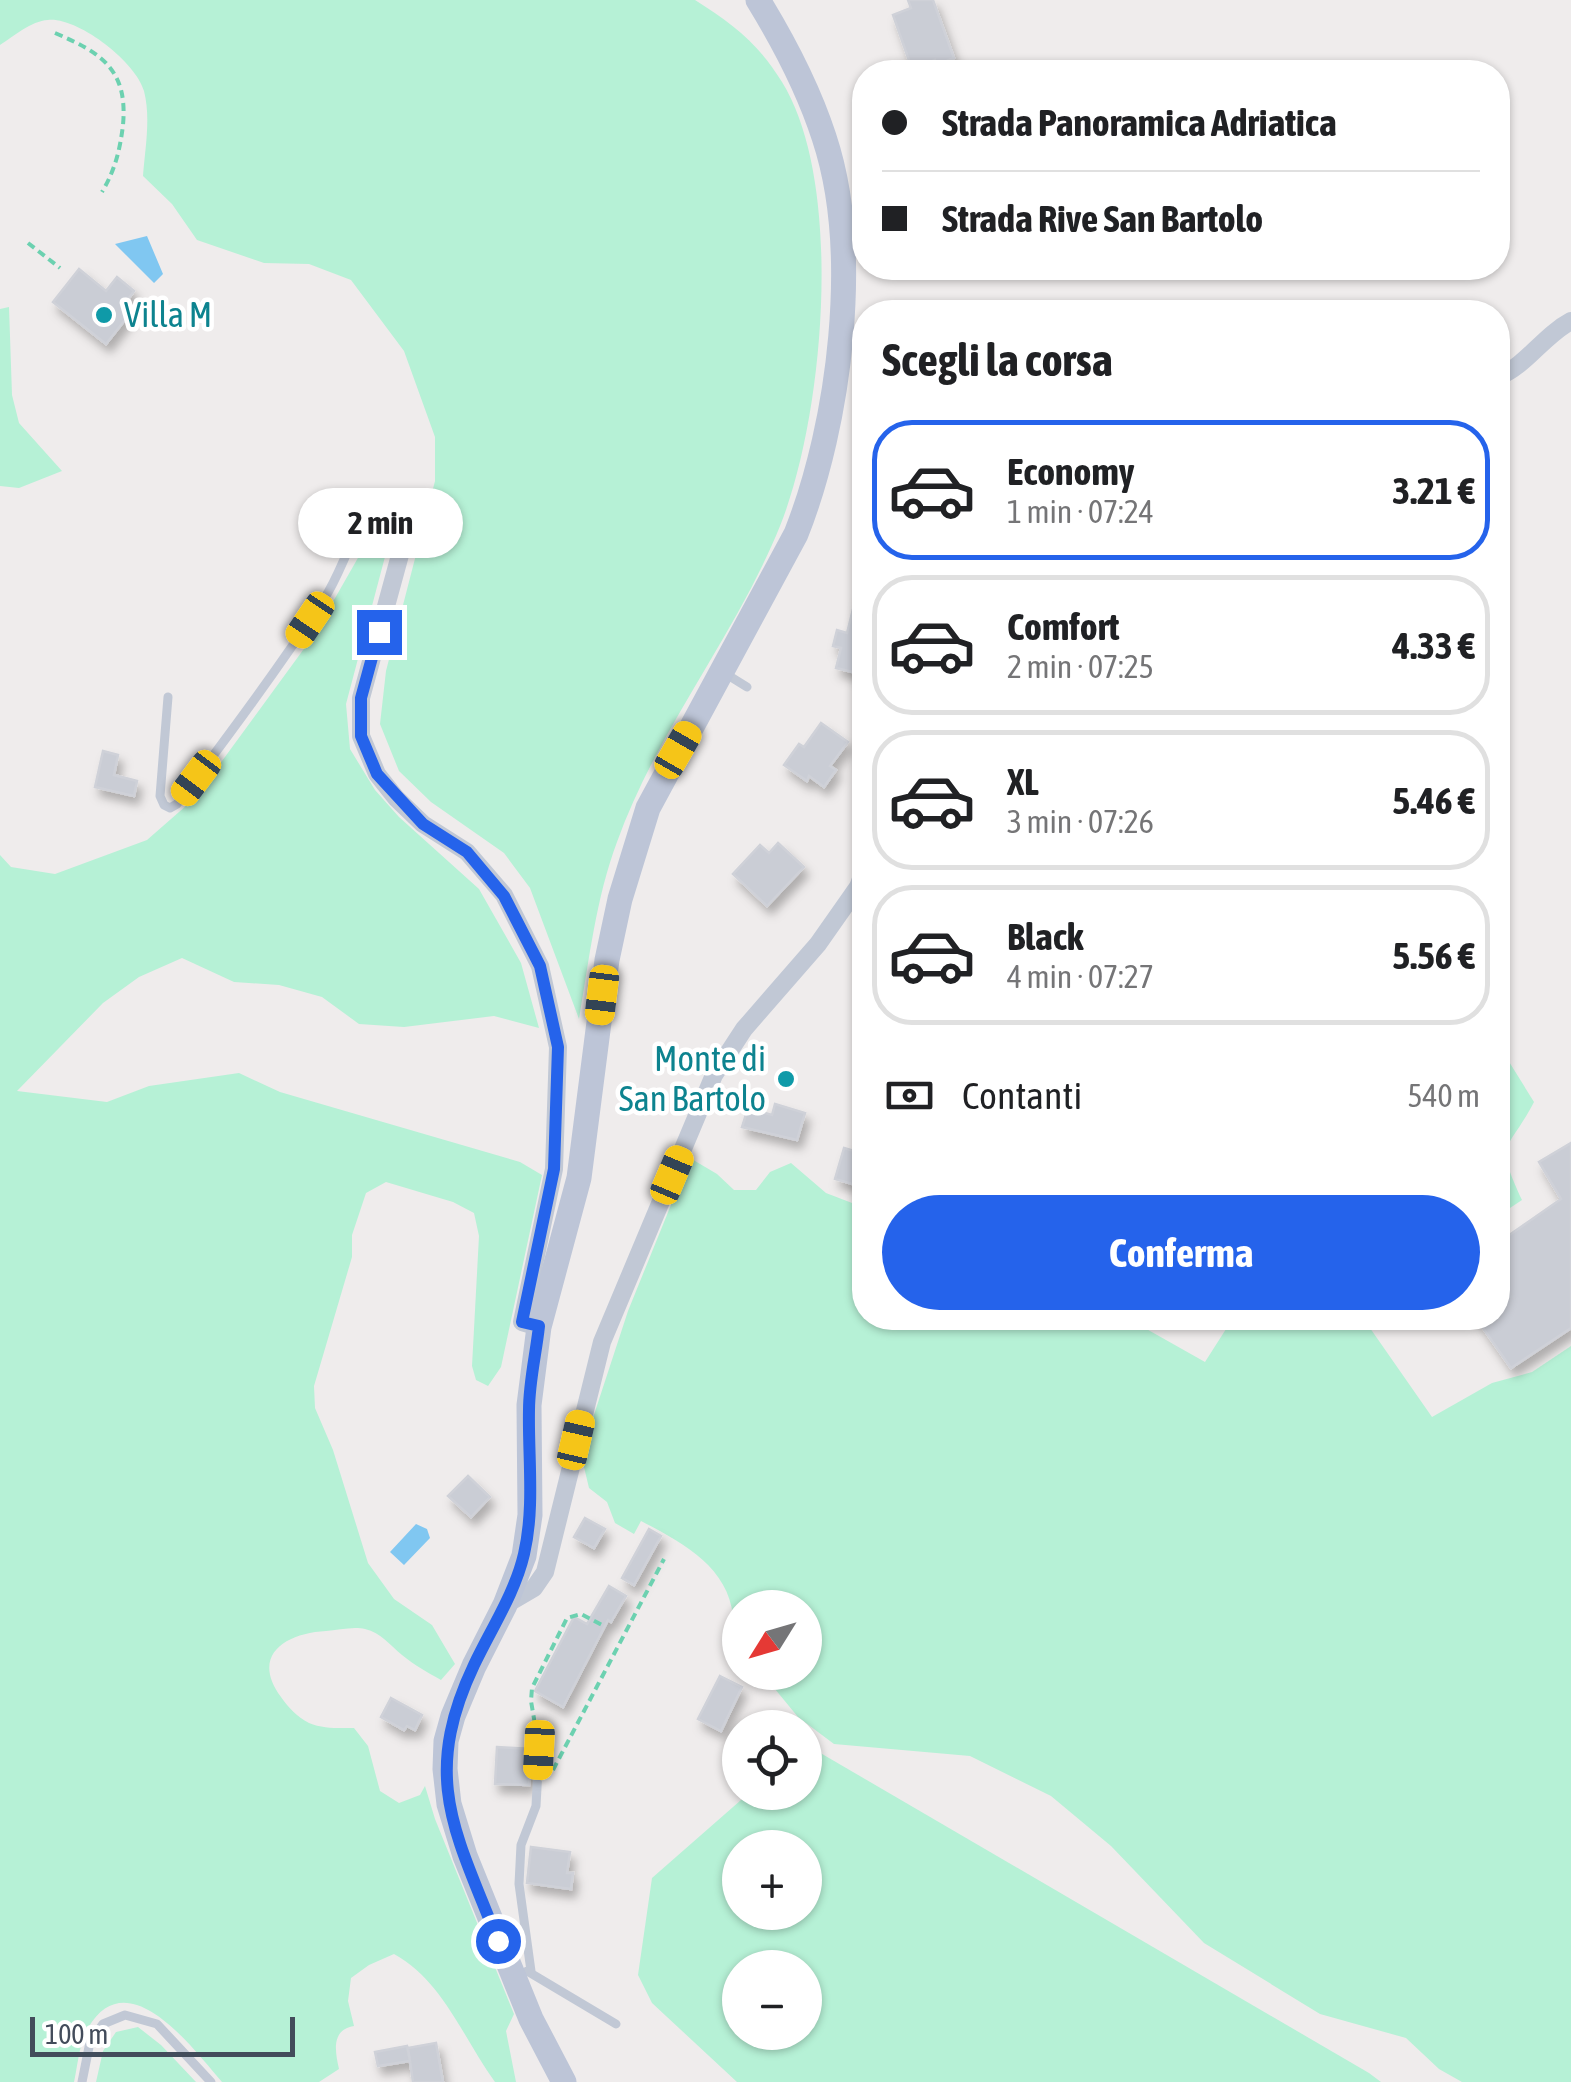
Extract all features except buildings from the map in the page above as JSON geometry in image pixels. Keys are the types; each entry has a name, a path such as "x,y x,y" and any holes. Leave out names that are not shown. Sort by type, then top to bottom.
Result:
{"street":[{"path":"564,2082 520,1970 455,1828 445,1770 446,1741 474,1666 524,1556 530,1515 529,1405 539,1326 579,1178 607,960 620,899 648,808 796,534 812,492 838,363 842,290 840,206 825,140 786,45 758,0"},
{"path":"1510,372 1571,320"},
{"path":"406,534 361,698 361,736 377,774 396,798 423,824 467,852 504,896 540,966 558,1047 554,1169 522,1322 539,1326"},
{"path":"505,1605 534,1588 545,1572 602,1342 714,1075 744,1028 818,944 852,896"}],"lane":[{"path":"168,697 160,796 170,808 177,804 285,658 328,593 358,528 393,493 410,496 413,505 406,534"},
{"path":"723,672 747,687"},
{"path":"539,1750 536,1806 521,1845 520,1970 616,2024"},
{"path":"82,2082 90,2042 103,2024 125,2015 157,2024 211,2082"}],"path":[{"path":"55,33 86,46 121,82 125,99 120,153 102,192"},
{"path":"28,243 60,268"},
{"path":"536,1806 664,1559"},
{"path":"539,1750 530,1701 532,1688 567,1618 581,1614 604,1626"}],"green space":[{"path":"0,0 695,0 744,35 782,82 802,126 814,179 821,239 817,365 808,425 780,526 762,566 653,761 617,842 598,907 579,1019 530,888 504,853 431,802 399,771 380,724 386,671 435,481 435,437 404,351 351,280 309,264 264,263 197,240 172,204 143,176 146,101 130,67 89,34 60,21 35,23 0,45"},
{"path":"9,307 12,395 19,423 62,471 19,488 0,486 0,309"},
{"path":"389,516 395,519 346,704 350,749 375,790 399,817 479,889 521,963 539,1028 494,1016 404,1027 359,1024 322,997 279,985 234,982 182,958 139,977 103,1003 17,1091 107,1102 149,1086 239,1073 280,1092 520,1162 542,1175 501,1367 488,1386 476,1380 472,1366 479,1236 474,1213 453,1202 386,1182 366,1193 352,1235 352,1257 314,1386 315,1408 333,1450 368,1563 394,1599 432,1625 455,1664 441,1680 376,1633 356,1628 298,1636 277,1649 269,1669 281,1697 301,1718 320,1726 354,1728 368,1746 380,1791 399,1803 420,1795 425,1786 514,2014 506,2031 516,2082 495,2082 439,1995 411,1965 394,1954 351,1978 348,2001 354,2026 338,2037 339,2069 319,2082 222,2082 160,2017 141,2006 122,2003 104,2009 88,2028 74,2082 0,2082 0,855 11,867 55,874 147,840 195,798 314,635 375,528"},
{"path":"1510,1063 1534,1102 1510,1142"},
{"path":"690,1158 734,1190 756,1190 770,1172 791,1163 826,1193 852,1203 852,1330 1148,1330 1205,1362 1225,1330 1371,1330 1432,1417 1492,1383 1532,1372 1571,1346 1571,2082 1462,2082 1439,2069 1406,2038 1320,2014 1204,1943 1111,1846 1051,1796 970,1756 834,1744 822,1735 822,1710 792,1710 776,1690 822,1690 822,1590 725,1590 700,1558 672,1538 641,1521 634,1534 615,1523 607,1502 589,1488 584,1467 589,1430 628,1311"},
{"path":"1510,1171 1522,1200 1510,1208"},
{"path":"822,1754 1381,2082 737,2082 652,2003 638,1975 652,1878 730,1810 822,1810"},
{"path":"138,2027 196,2082 96,2082 103,2051 116,2032"}],"water":[{"path":"147,236 163,274 154,283 115,244"},
{"path":"416,1524 427,1529 430,1538 404,1565 390,1552"}],"place":[{"name":"Villa M","path":"104,315"},
{"name":"Monte di San Bartolo","path":"786,1079"}],"route":[{"path":"379,632 361,698 361,736 377,774 423,824 467,852 504,896 540,966 558,1047 554,1169 522,1322 539,1326 529,1405 530,1515 524,1556 474,1666 446,1741 445,1770 455,1828 498,1941"}]}
